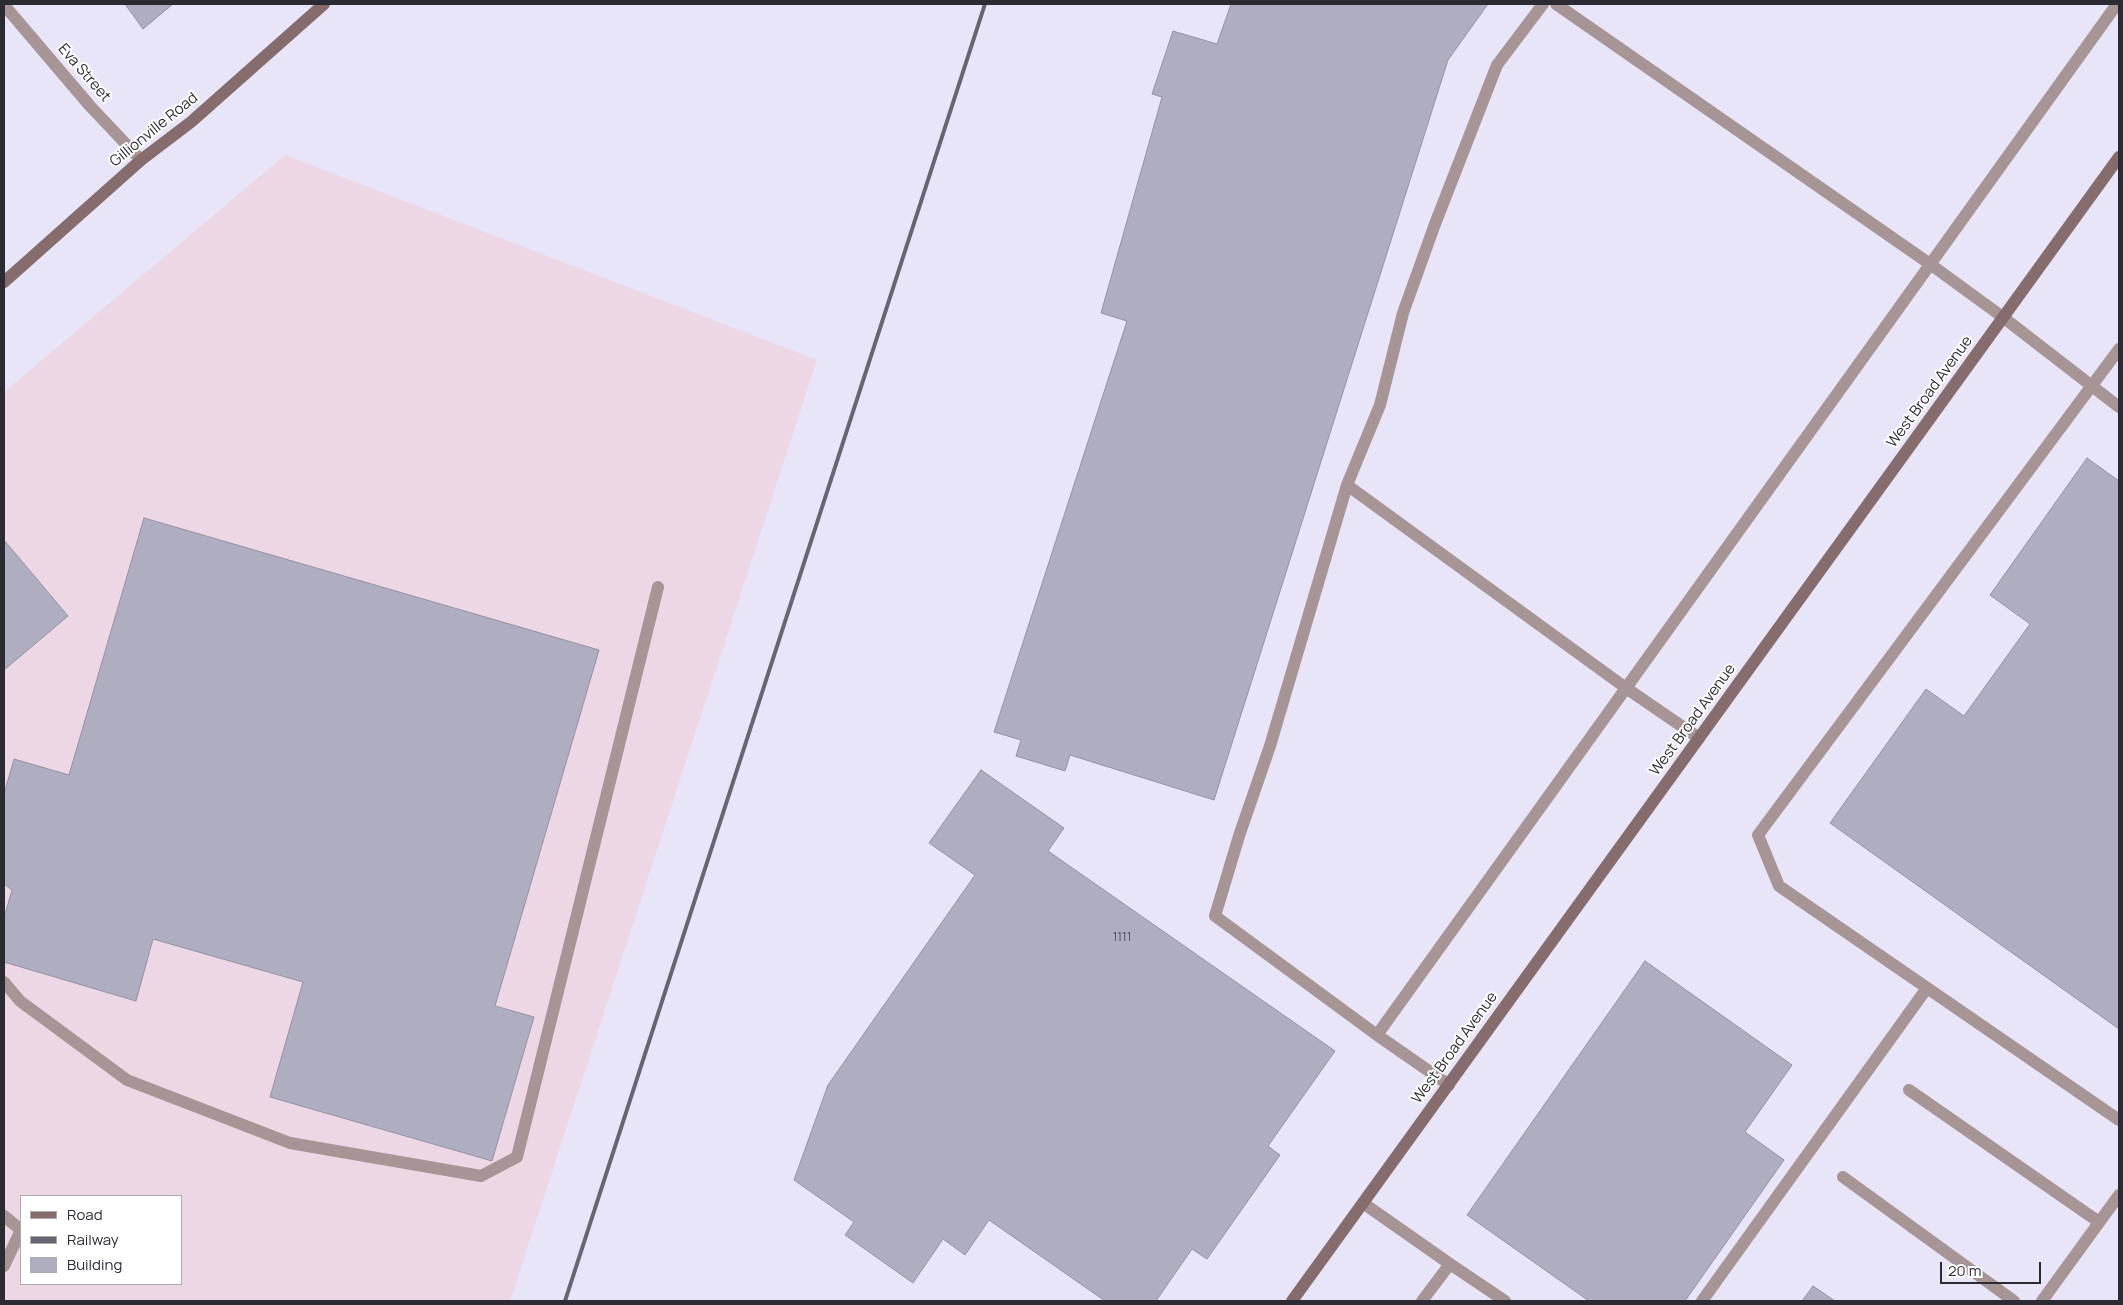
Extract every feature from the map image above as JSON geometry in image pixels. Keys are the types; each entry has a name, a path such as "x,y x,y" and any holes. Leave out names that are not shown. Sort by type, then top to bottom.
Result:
{"street":[{"name":"Gillionville Road","path":"4,282 141,160 192,122 324,4"},
{"path":"1448,1084 1377,1036 1215,916 1239,836 1270,746 1347,485 1380,405 1403,313 1435,224 1497,65 1543,4"},
{"path":"1556,4 1930,264 2004,318 2119,407"},
{"path":"1377,1036 2117,4"},
{"name":"Eva Street","path":"4,5 90,106 141,160"},
{"name":"West Broad Avenue","path":"1292,1301 2119,157"},
{"path":"2119,350 1758,835 1779,886 2119,1120"},
{"path":"1347,485 1626,688 1700,738"},
{"path":"4,982 20,1001 127,1080 290,1143 481,1176 517,1157 658,587"},
{"path":"1702,1301 1927,988"},
{"path":"1910,1090 2099,1222"},
{"path":"1843,1177 2014,1301"},
{"path":"2042,1301 2119,1195"},
{"path":"1363,1203 1505,1301"},
{"path":"4,1216 20,1229"},
{"path":"4,1266 20,1232"},
{"path":"1422,1301 1450,1264"}],"shaded area":[{"path":"285,155 817,360 510,1301 4,1301 4,392"}],"building":[{"path":"125,4 173,4 143,29"},
{"path":"1231,4 1488,4 1448,60 1214,800 1070,755 1065,771 1016,756 1021,740 994,732 1127,321 1101,313 1162,97 1152,94 1173,31 1217,44"},
{"path":"2087,458 2119,481 2119,1029 1830,823 1926,689 1964,716 2030,624 1990,595"},
{"path":"144,518 599,650 495,1006 534,1017 492,1161 270,1097 303,982 153,939 136,1001 4,962 4,918 12,890 4,884 4,794 14,759 69,775"},
{"path":"4,540 68,616 4,670"},
{"path":"981,770 1064,828 1048,851 1335,1051 1268,1146 1280,1155 1207,1259 1192,1249 1156,1301 1105,1301 989,1220 965,1255 943,1239 913,1283 845,1235 854,1222 794,1180 828,1085 975,875 929,843"},
{"path":"1645,961 1792,1065 1745,1132 1784,1160 1685,1301 1589,1301 1467,1215"},
{"path":"1813,1286 1835,1301 1802,1301"}],"railway":[{"path":"565,1301 985,4"}]}
